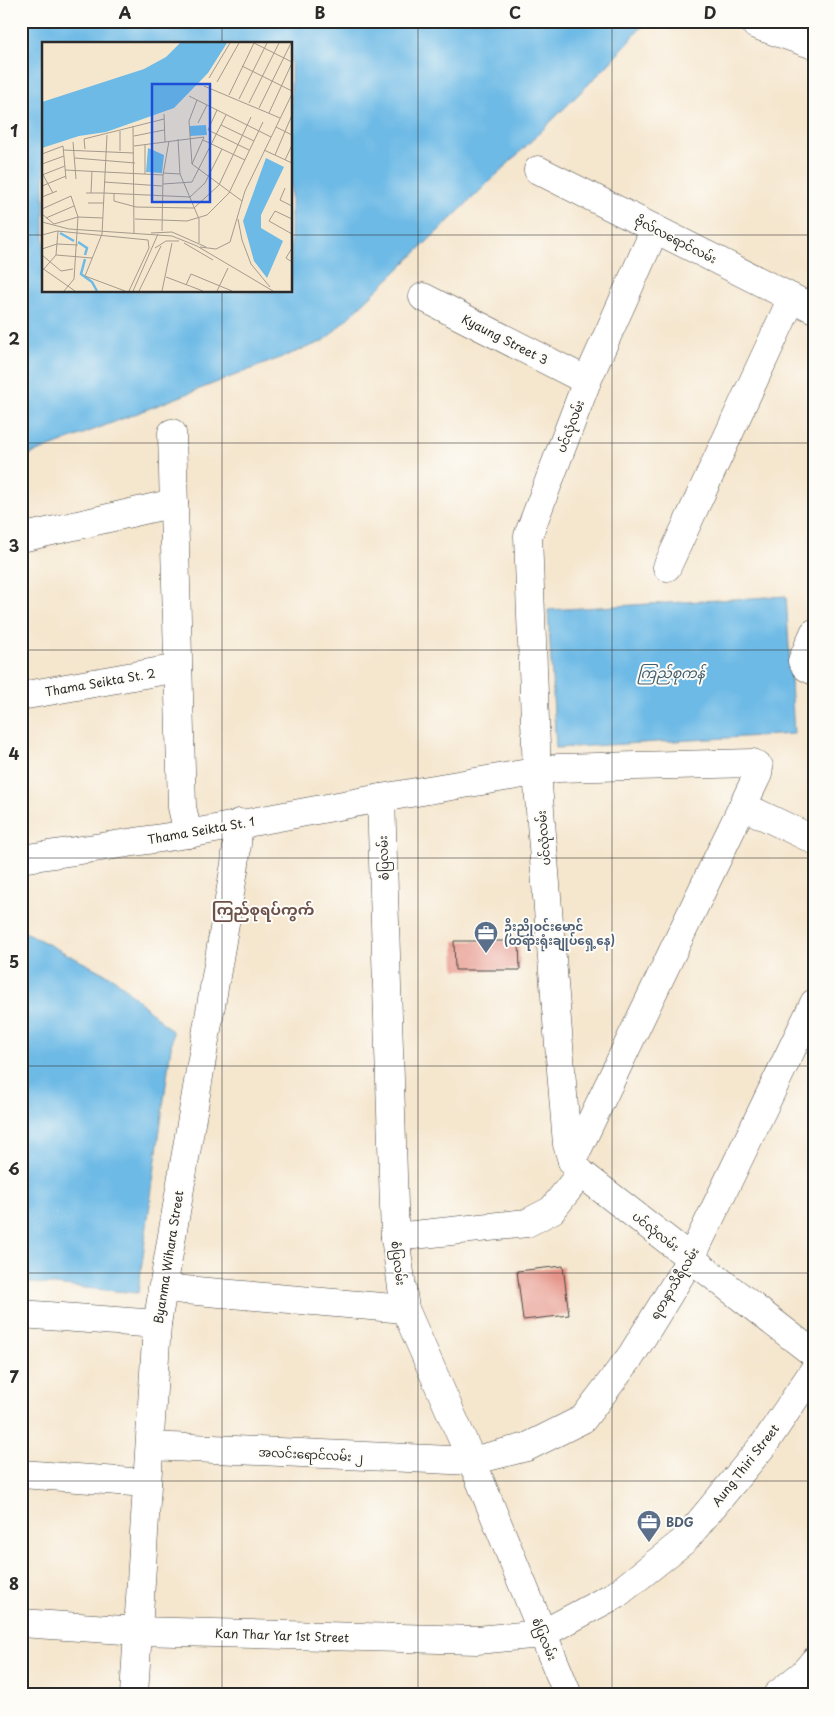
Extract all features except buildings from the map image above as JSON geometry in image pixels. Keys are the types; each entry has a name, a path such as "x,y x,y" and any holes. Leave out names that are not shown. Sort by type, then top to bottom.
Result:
{"street":[{"path":"756,25 814,45"},
{"name":"ဗိုလ်လရောင်လမ်း","path":"538,170 803,304"},
{"name":"ပင်လုံလမ်း","path":"655,229 587,381 528,536 537,773 567,1144 576,1167 814,1354"},
{"name":"Kyaung Street 3","path":"423,297 587,381"},
{"path":"667,566 803,304"},
{"path":"172,433 182,807 188,834"},
{"path":"21,538 174,503"},
{"path":"808,666 814,633"},
{"name":"Thama Seikta St. 2","path":"21,696 178,668"},
{"name":"Thama Seikta St. 1","path":"21,859 188,834 381,798 558,768 753,764 759,767 758,774 743,806"},
{"name":"စံပြလမ်း","path":"381,798 395,1237 405,1309 472,1461 568,1695"},
{"path":"395,1237 527,1223 552,1210 576,1167 743,806 814,840"},
{"name":"Byanma Wihara Street","path":"134,1695 157,1324 235,864 239,824"},
{"name":"ရတနာသိရီလမ်း","path":"472,1461 527,1447 583,1419 630,1356 691,1258 814,1003"},
{"path":"162,1288 405,1309"},
{"path":"21,1314 157,1324"},
{"name":"Aung Thiri Street","path":"542,1634 617,1594 685,1540 765,1443 814,1370"},
{"name":"အလင်းရောင်လမ်း ၂","path":"150,1446 472,1461"},
{"path":"21,1474 147,1484"},
{"name":"Kan Thar Yar 1st Street","path":"21,1624 138,1631 476,1640 542,1634"},
{"path":"777,1695 803,1674 814,1661"}],"water":[{"path":"21,21 647,21 607,66 324,341 21,458"},
{"name":"ကြည်စုကန်","path":"786,596 794,734 556,748 548,610"},
{"path":"21,930 115,979 173,1032 138,1293 21,1282"}],"place":[{"name":"ဦးညိုဝင်းမောင် (တရားရုံးချုပ်ရှေ့နေ)","path":"486,954"},
{"name":"BDG","path":"649,1543"}],"district":[{"name":"ကြည်စုရပ်ကွက်","path":"263,908"}]}
